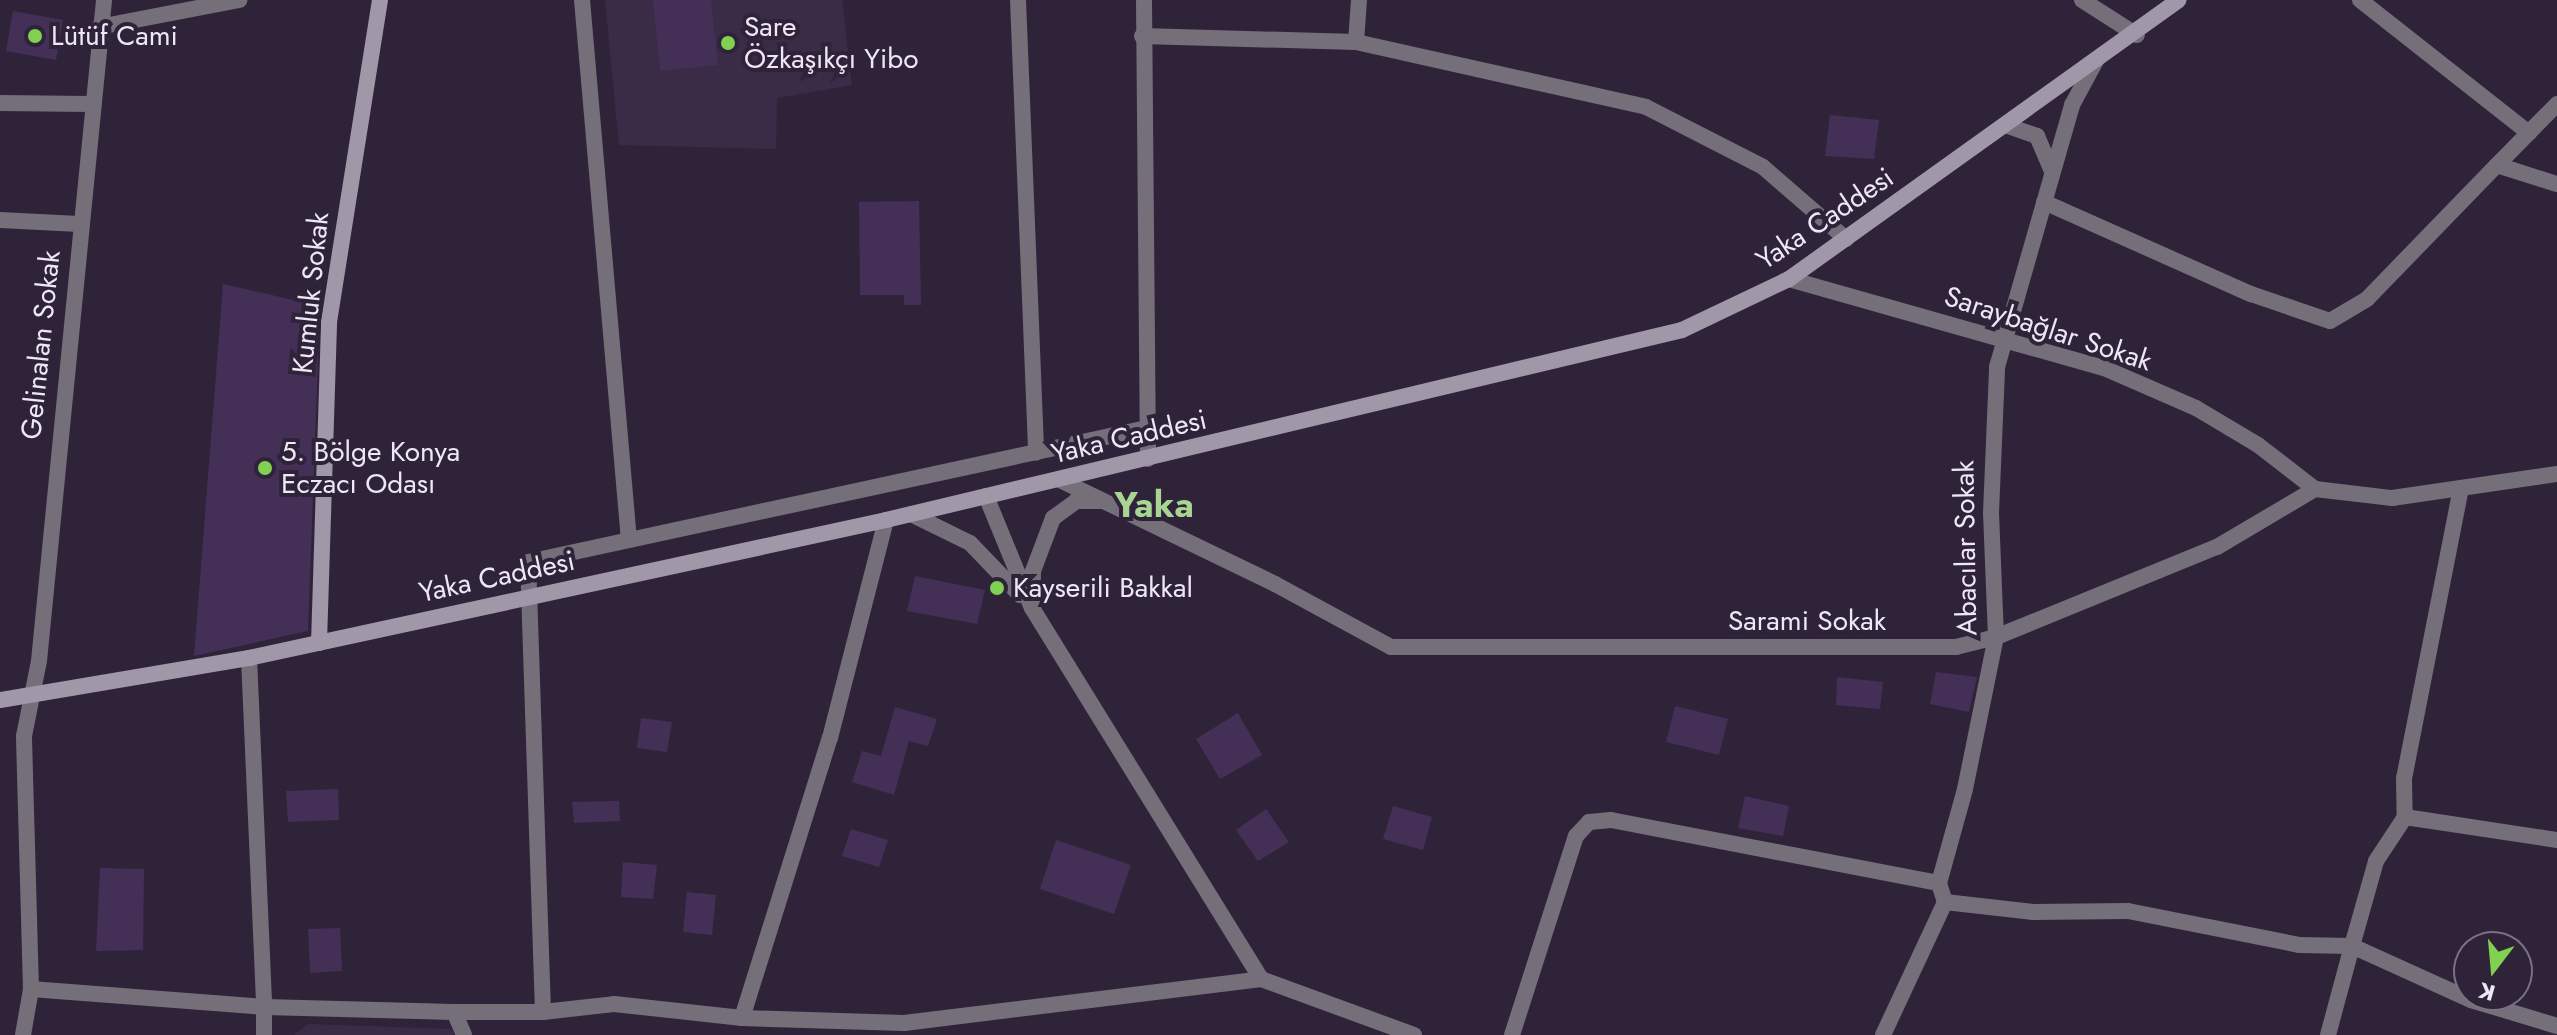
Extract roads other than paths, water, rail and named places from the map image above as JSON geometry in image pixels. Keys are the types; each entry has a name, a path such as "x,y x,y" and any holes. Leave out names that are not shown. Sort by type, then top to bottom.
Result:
{"street":[{"name":"Gelinalan Sokak","path":"23,1035 31,989 24,736 32,696 90,104 104,0"},
{"path":"99,27 239,0"},
{"name":"Kumluk Sokak","path":"319,643 329,322 380,0"},
{"path":"582,0 629,540"},
{"path":"1018,0 1036,453"},
{"path":"1144,0 1148,459"},
{"path":"1356,42 1359,0"},
{"path":"2082,0 2137,35"},
{"name":"Yaka Caddesi","path":"0,700 249,658 886,520 1682,330 1789,279 2098,57 2137,35 2178,0"},
{"path":"2360,0 2529,133"},
{"path":"1142,36 1356,42 1646,107 1763,167 1846,239"},
{"name":"Abacılar Sokak","path":"1939,883 1965,789 1996,637 1991,418 2006,338 2072,105 2098,57"},
{"path":"0,103 90,104"},
{"path":"2044,202 2251,294 2330,321 2367,299 2557,104"},
{"path":"2005,125 2037,136 2052,174"},
{"path":"2497,165 2557,184"},
{"path":"0,220 79,224"},
{"name":"Saraybağlar Sokak","path":"1789,279 2104,368 2196,408 2258,445 2315,489"},
{"path":"543,1012 528,562 1147,428"},
{"path":"2315,489 2392,498 2557,474"},
{"name":"Sarami Sokak","path":"1060,480 1110,501 1391,647 1956,647 1996,637 2217,547 2315,489"},
{"path":"2328,1035 2376,861 2405,817 2404,778 2461,488"},
{"path":"986,496 1032,608 1261,979"},
{"path":"1032,608 1033,571 1053,518 1076,501 1110,501"},
{"path":"911,514 970,543 1032,608"},
{"path":"742,1018 830,738 886,520"},
{"path":"249,658 264,1035"},
{"path":"2405,817 2557,840"},
{"path":"1512,1035 1576,836 1589,822 1611,820 1939,883 1945,902 1883,1035"},
{"path":"1945,902 2033,912 2128,911 2299,945 2352,946 2471,1000 2557,1026"},
{"path":"31,989 264,1007 543,1012 614,1004 742,1018 904,1023 1261,979 1414,1035"},
{"path":"454,1012 464,1035"}],"place":[{"name":"Lütüf Cami","path":"35,36"},
{"name":"Sare Özkaşıkçı Yibo","path":"728,43"},
{"name":"5. Bölge Konya Eczacı Odası","path":"265,468"},
{"name":"Kayserili Bakkal","path":"997,588"}],"district":[{"name":"Yaka","path":"1154,505"}]}
